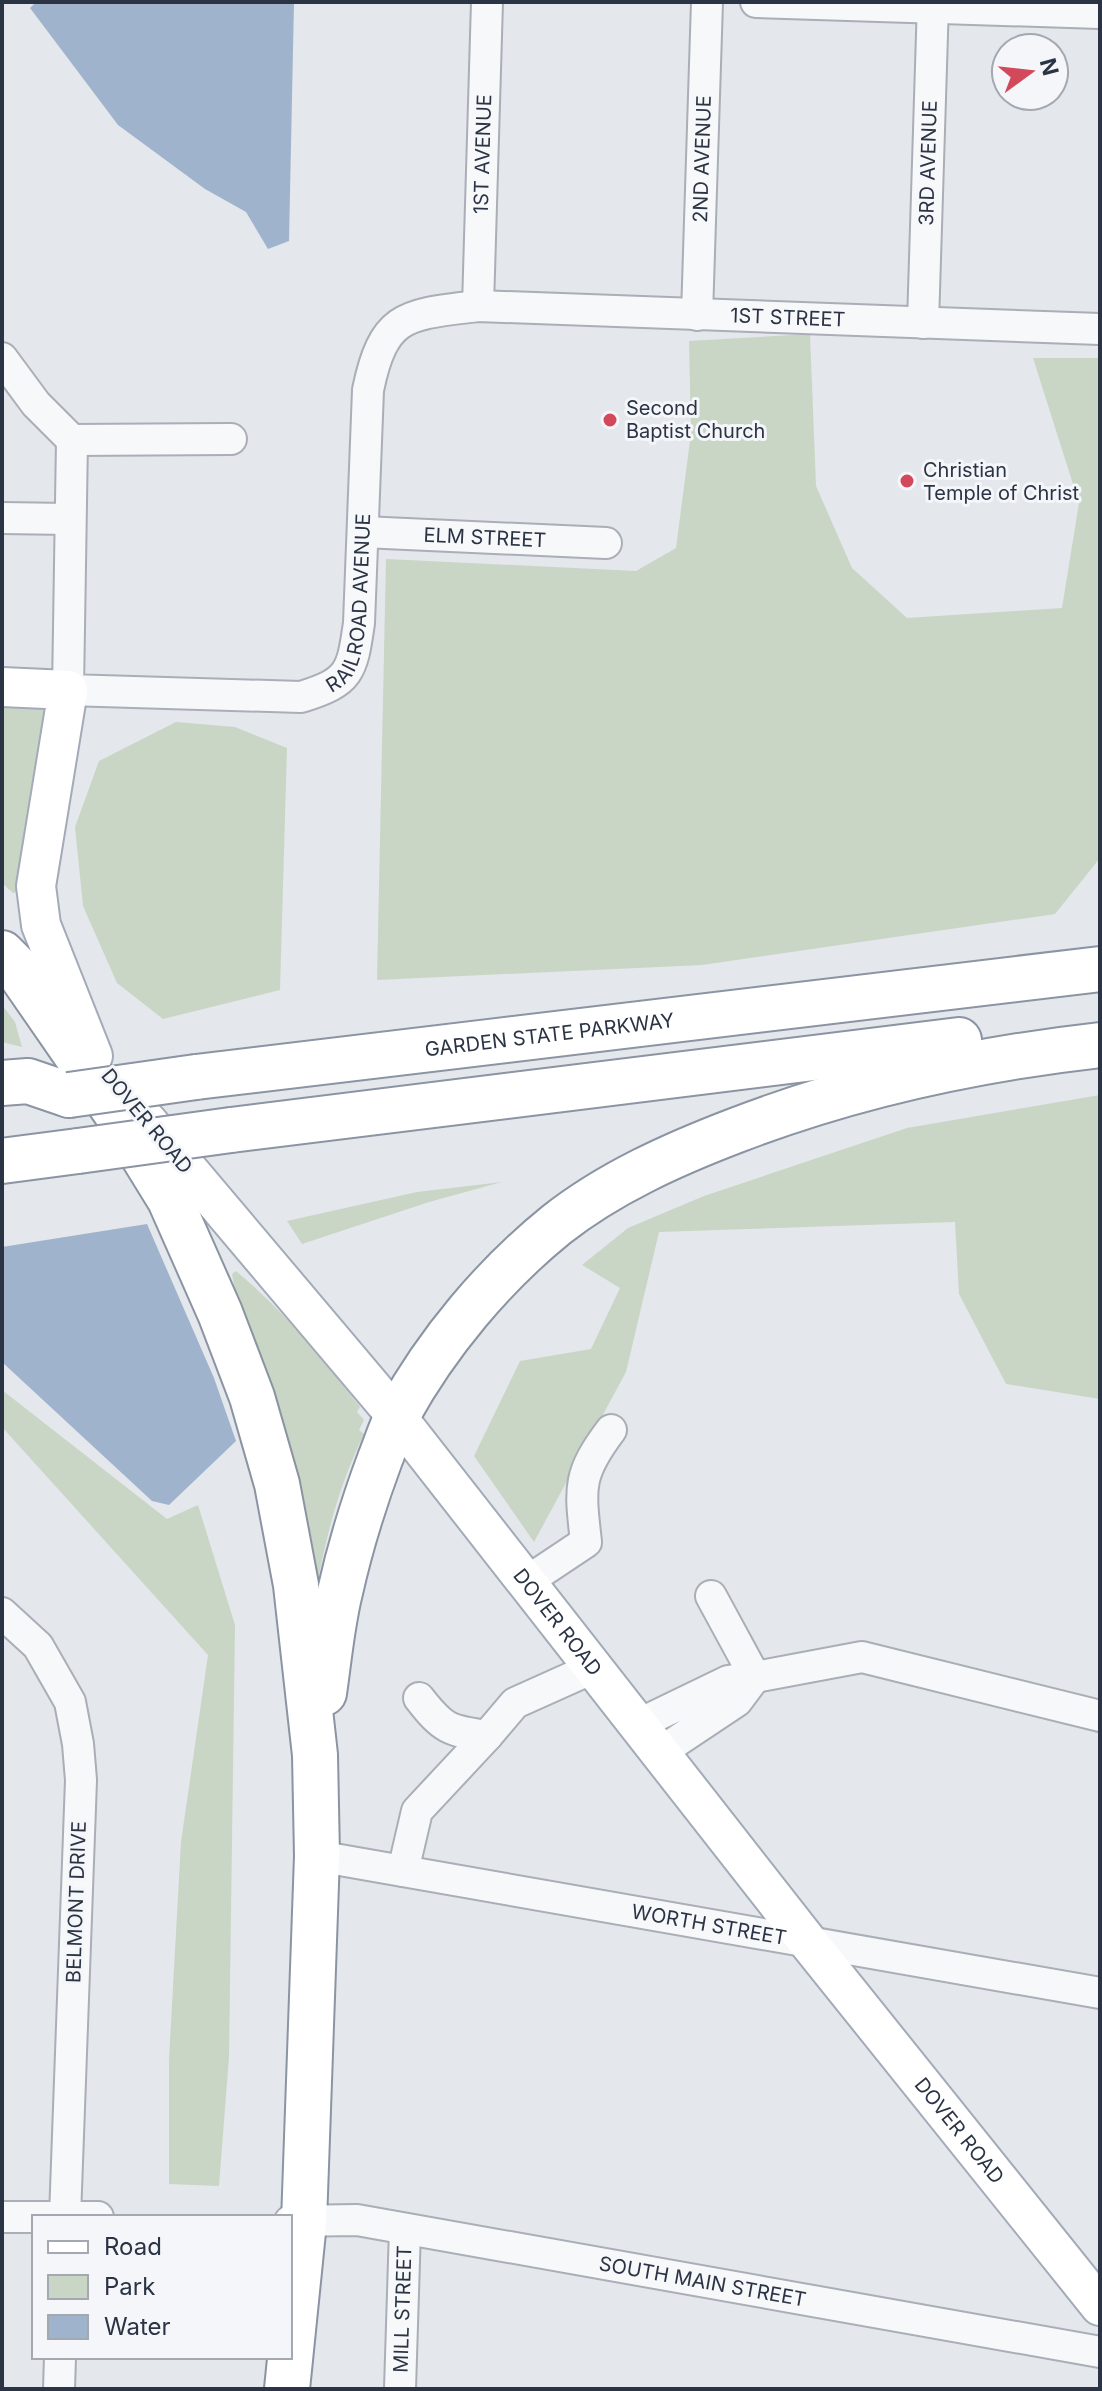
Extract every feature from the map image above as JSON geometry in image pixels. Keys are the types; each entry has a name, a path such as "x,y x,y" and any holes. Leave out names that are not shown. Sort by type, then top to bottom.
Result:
{"highway":[{"path":"6,956 117,1114 170,1200 226,1327 252,1397 277,1484 296,1585 315,1755 317,1856 292,2305"},
{"name":"GARDEN STATE PARKWAY","path":"2,1109 69,1095 196,1077 1100,969"},
{"path":"2,1161 231,1130 1100,1024"},
{"path":"315,1755 339,1593 369,1487 397,1417 431,1362 498,1278 557,1225 592,1201 676,1154 753,1123 864,1088 970,1063 1100,1045"},
{"path":"2,1083 28,1081 69,1095"},
{"path":"287,2389 289,2359"}],"main road":[{"name":"RAILROAD AVENUE","path":"2,687 68,690"},
{"path":"68,690 36,886 41,925 93,1056"},
{"name":"DOVER ROAD","path":"6,956 397,1417 808,1942 1100,2306"}],"street":[{"name":"1ST AVENUE","path":"478,306 487,2"},
{"name":"2ND AVENUE","path":"697,315 707,2"},
{"path":"756,2 933,5 1100,13"},
{"name":"3RD AVENUE","path":"923,323 933,5"},
{"name":"1ST STREET","path":"478,306 1100,329"},
{"name":"RAILROAD AVENUE","path":"68,690 301,697 330,688 345,676 354,656 359,623 368,390 374,358 382,343 402,320 478,306"},
{"path":"2,358 36,404 72,440 231,439"},
{"path":"68,690 72,440"},
{"path":"2,518 69,519"},
{"name":"ELM STREET","path":"363,532 606,543"},
{"path":"526,1582 586,1542 581,1494 589,1459 611,1430"},
{"path":"711,1596 755,1677"},
{"name":"BELMONT DRIVE","path":"2,1613 38,1646 70,1702 78,1744 81,1780 65,2215"},
{"path":"648,1739 737,1701 755,1677 862,1657 1100,1716"},
{"path":"403,1871 417,1811 515,1703 593,1668"},
{"path":"419,1698 436,1719 454,1732 487,1736"},
{"name":"WORTH STREET","path":"317,1856 1100,1993"},
{"path":"2,2217 32,2217"},
{"name":"SOUTH MAIN STREET","path":"297,2221 357,2220 1100,2352"},
{"name":"MILL STREET","path":"400,2389 405,2229"},
{"path":"59,2389 60,2359"}],"green space":[{"path":"810,334 816,486 852,568 907,618 1062,608 1079,503 1033,358 1100,358 1100,858 1055,914 702,965 377,980 386,559 636,571 676,548 691,433 689,341"},
{"path":"2,698 46,699 51,716 24,890 13,893 2,883"},
{"path":"176,722 235,727 287,748 280,990 163,1019 117,983 83,906 75,827 99,761"},
{"path":"2,1005 15,1022 22,1047 2,1042"},
{"path":"1100,1095 1100,1399 1006,1384 959,1294 955,1222 659,1232 626,1372 534,1542 474,1456 520,1361 591,1349 620,1288 582,1265 628,1228 704,1196 907,1128"},
{"path":"502,1182 429,1202 302,1244 287,1221 417,1192"},
{"path":"236,1271 270,1302 317,1353 360,1407 357,1412 364,1420 359,1430 364,1434 334,1511 316,1592 238,1306 232,1274"},
{"path":"2,1390 167,1519 198,1505 235,1625 229,2057 219,2186 169,2184 169,2059 181,1842 208,1655 2,1427"}],"water":[{"path":"36,2 294,2 289,241 268,249 246,212 205,189 118,125 30,8"},
{"path":"147,1224 214,1378 236,1441 169,1505 152,1501 2,1362 2,1247"}],"place":[{"name":"Second Baptist Church","path":"610,420"},
{"name":"Christian Temple of Christ","path":"907,481"}]}
